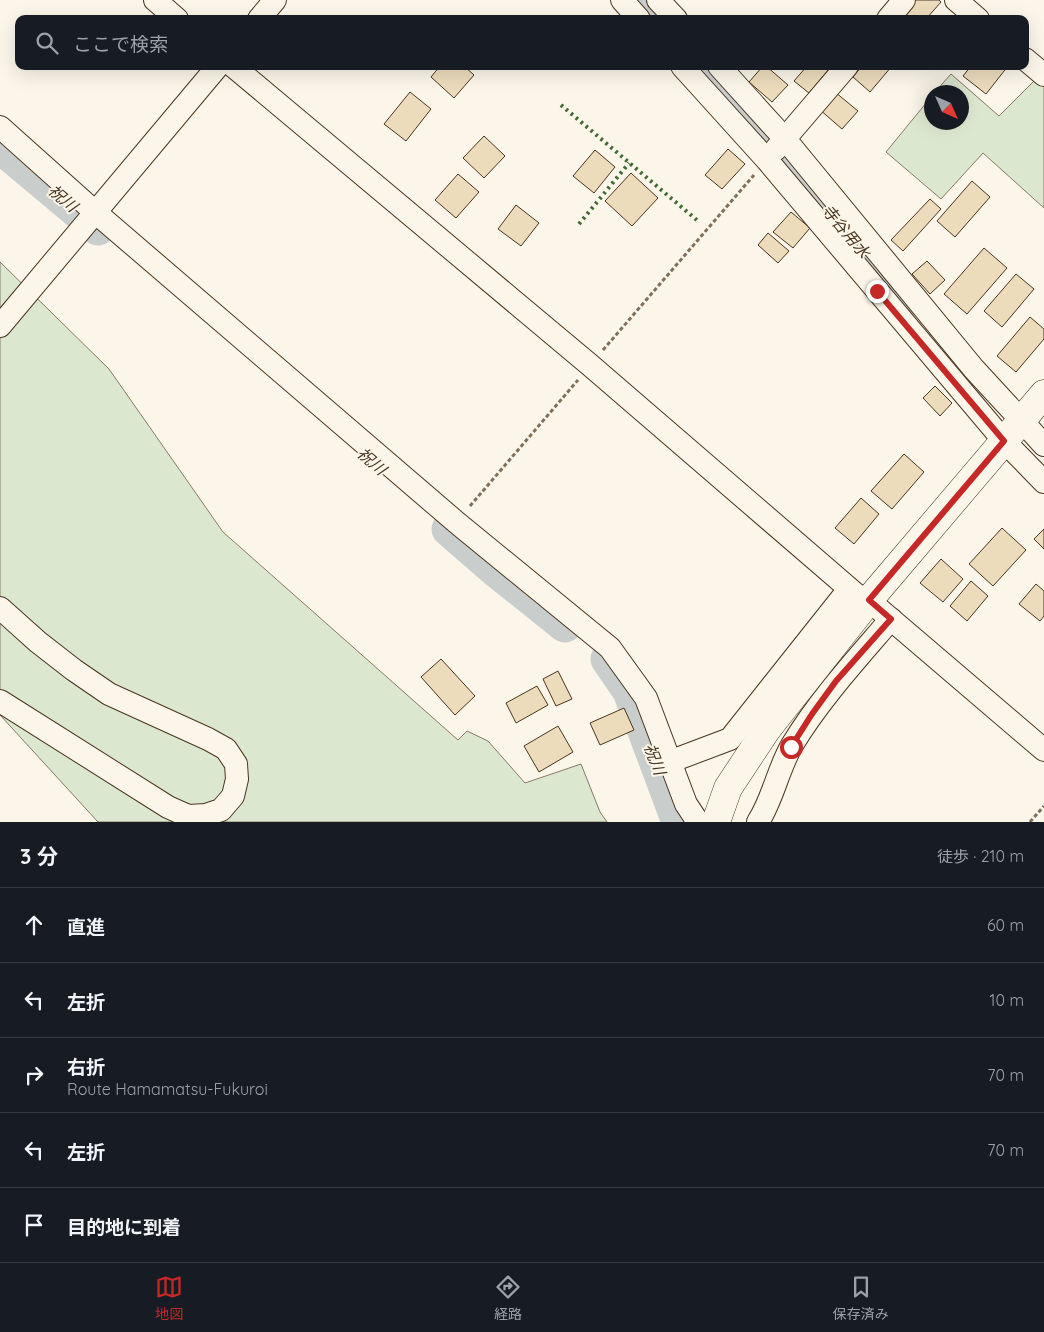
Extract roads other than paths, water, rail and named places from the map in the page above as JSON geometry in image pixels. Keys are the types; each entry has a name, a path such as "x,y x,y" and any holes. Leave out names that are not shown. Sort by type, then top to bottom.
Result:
{"main road":[{"path":"716,822 728,788 767,729 862,598 1044,394"}],"street":[{"path":"155,0 172,15"},
{"path":"262,15 275,0"},
{"path":"622,0 635,15"},
{"path":"658,0 672,15"},
{"path":"891,15 904,0"},
{"path":"956,0 973,15"},
{"path":"1029,62 1044,74"},
{"path":"0,326 215,70"},
{"path":"238,70 590,365 862,598 891,619 1044,750"},
{"path":"686,70 1012,431 1044,445"},
{"path":"723,70 784,140 974,369 1044,482"},
{"path":"767,159 844,70"},
{"path":"0,127 95,212 456,522 610,648 646,698 686,804 698,822"},
{"path":"669,762 730,739 862,598"},
{"path":"0,608 38,642 109,694 226,749 236,764 237,779 234,796 221,810 206,815 188,816 168,807 0,701"},
{"path":"758,822 791,747 812,714 836,681 891,619"}],"waterway":[{"name":"寺谷用水","path":"642,0 655,15"},
{"name":"寺谷用水","path":"706,70 771,143 904,301"},
{"name":"祝川","path":"0,146 98,228"},
{"name":"祝川","path":"449,529 565,625"},
{"name":"祝川","path":"608,659 630,691 679,822"}]}
